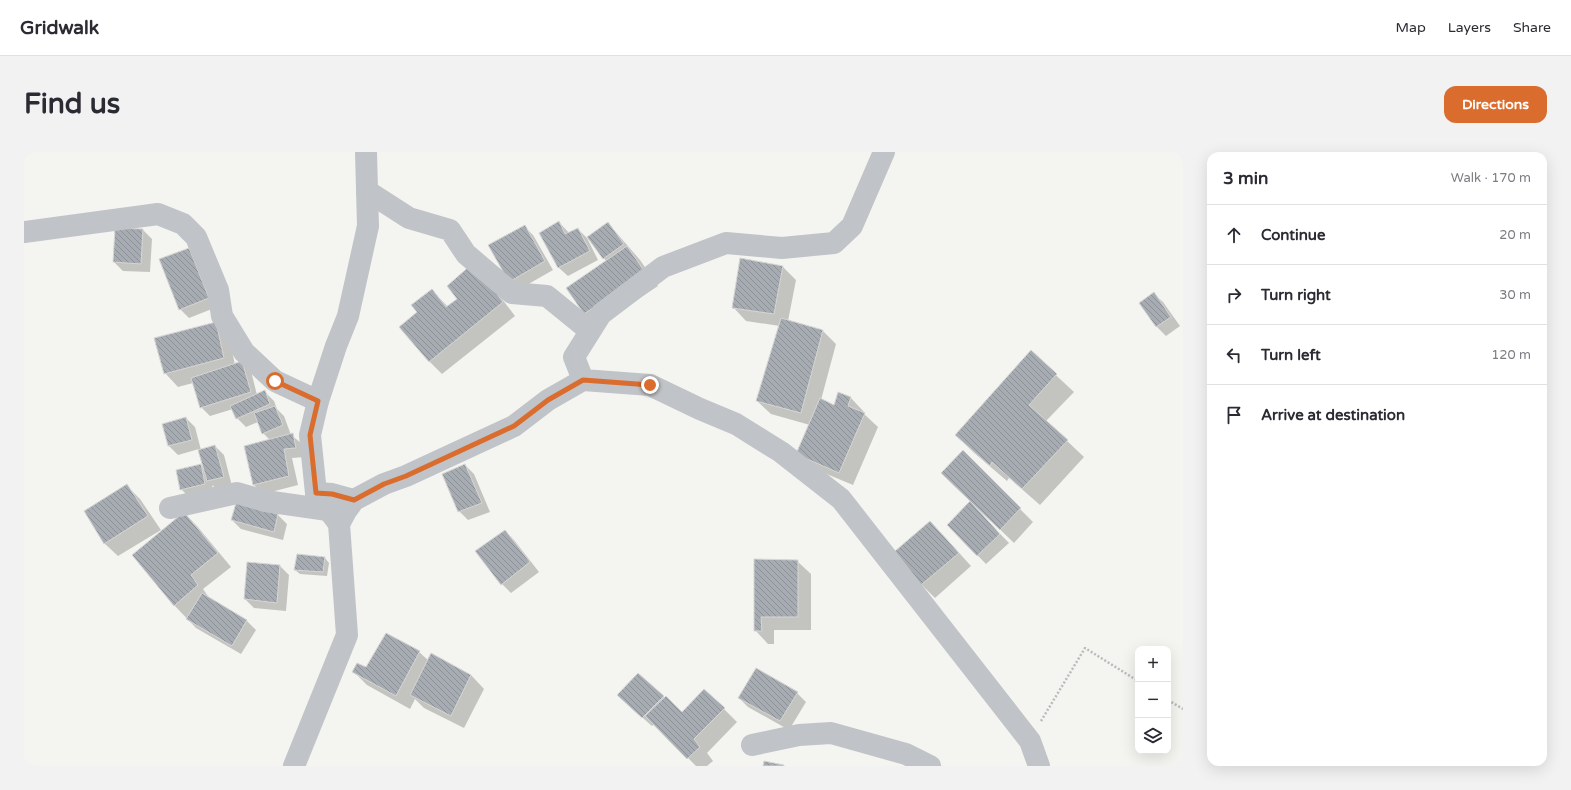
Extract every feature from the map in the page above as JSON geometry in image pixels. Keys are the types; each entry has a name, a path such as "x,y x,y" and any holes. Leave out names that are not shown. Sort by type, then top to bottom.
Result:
{"street":[{"path":"294,766 347,635 328,509 310,435 318,401 349,309 368,226 366,152"},
{"path":"583,380 574,357 601,314 663,267 726,243 782,248 834,243 852,226 884,152"},
{"path":"368,191 409,218 450,230 466,254 512,293 547,296 590,331"},
{"path":"24,232 158,214 183,224 196,237 218,290 222,316 244,352 275,381 318,401"},
{"path":"170,508 237,492 265,501 346,511 354,500 384,484 406,476 514,426 548,400 583,380 650,385 700,409 736,424 781,452 841,499 1030,741 1039,766"},
{"path":"328,509 332,494 354,500"},
{"path":"752,745 799,735 831,734 906,754 930,766"}],"path":[{"path":"1030,741 1085,648 1135,679"},
{"path":"1171,702 1183,709"}],"building":[{"path":"559,221 565,234 578,228 590,251 558,268 539,233"},
{"path":"608,222 624,244 603,259 587,237"},
{"path":"525,225 545,261 509,282 488,245"},
{"path":"115,228 143,229 141,264 113,262"},
{"path":"627,246 645,272 584,314 566,288"},
{"path":"189,248 209,298 179,310 159,259"},
{"path":"740,258 783,266 774,314 732,308"},
{"path":"473,263 503,302 429,362 399,327 417,312 411,305 432,289 446,307 457,299 447,286"},
{"path":"1154,292 1171,317 1156,327 1139,303"},
{"path":"781,318 823,330 801,413 756,401"},
{"path":"216,322 224,358 164,374 154,338"},
{"path":"1031,350 1057,374 1029,405 1068,440 1022,489 992,462 990,466 955,435"},
{"path":"242,361 251,392 200,408 191,378"},
{"path":"265,390 270,404 236,419 230,406"},
{"path":"838,392 851,397 848,406 865,413 839,473 796,454 820,398 834,405"},
{"path":"275,406 283,425 262,434 254,413"},
{"path":"186,417 192,440 168,446 162,424"},
{"path":"293,433 296,448 284,449 289,476 253,485 244,446"},
{"path":"215,445 224,477 207,481 198,450"},
{"path":"963,450 1021,508 1000,530 941,473"},
{"path":"201,464 205,484 180,490 176,470"},
{"path":"465,464 482,503 458,512 442,474"},
{"path":"127,484 148,516 104,544 84,511"},
{"path":"970,501 1000,534 977,556 947,525"},
{"path":"236,503 278,514 274,532 231,520"},
{"path":"184,512 218,553 191,575 198,585 174,606 132,555"},
{"path":"930,521 959,553 921,585 894,552"},
{"path":"505,530 530,562 501,585 475,551"},
{"path":"297,554 325,557 323,572 294,570"},
{"path":"754,559 798,560 798,617 761,617 762,631 754,631"},
{"path":"247,562 280,565 277,603 244,599"},
{"path":"202,593 247,620 232,646 186,619"},
{"path":"386,633 420,651 396,696 352,672 357,663 366,667"},
{"path":"431,653 471,675 451,716 410,695"},
{"path":"756,668 798,692 780,721 738,698"},
{"path":"638,673 664,696 642,718 617,695"},
{"path":"704,689 725,708 694,739 700,747 687,759 645,716 666,696 682,712"},
{"path":"764,761 784,765 784,766 763,766"}],"route":[{"path":"275,381 318,401 310,435 316,493 332,494 354,500 384,484 406,476 514,426 548,400 583,380 650,385"}]}
